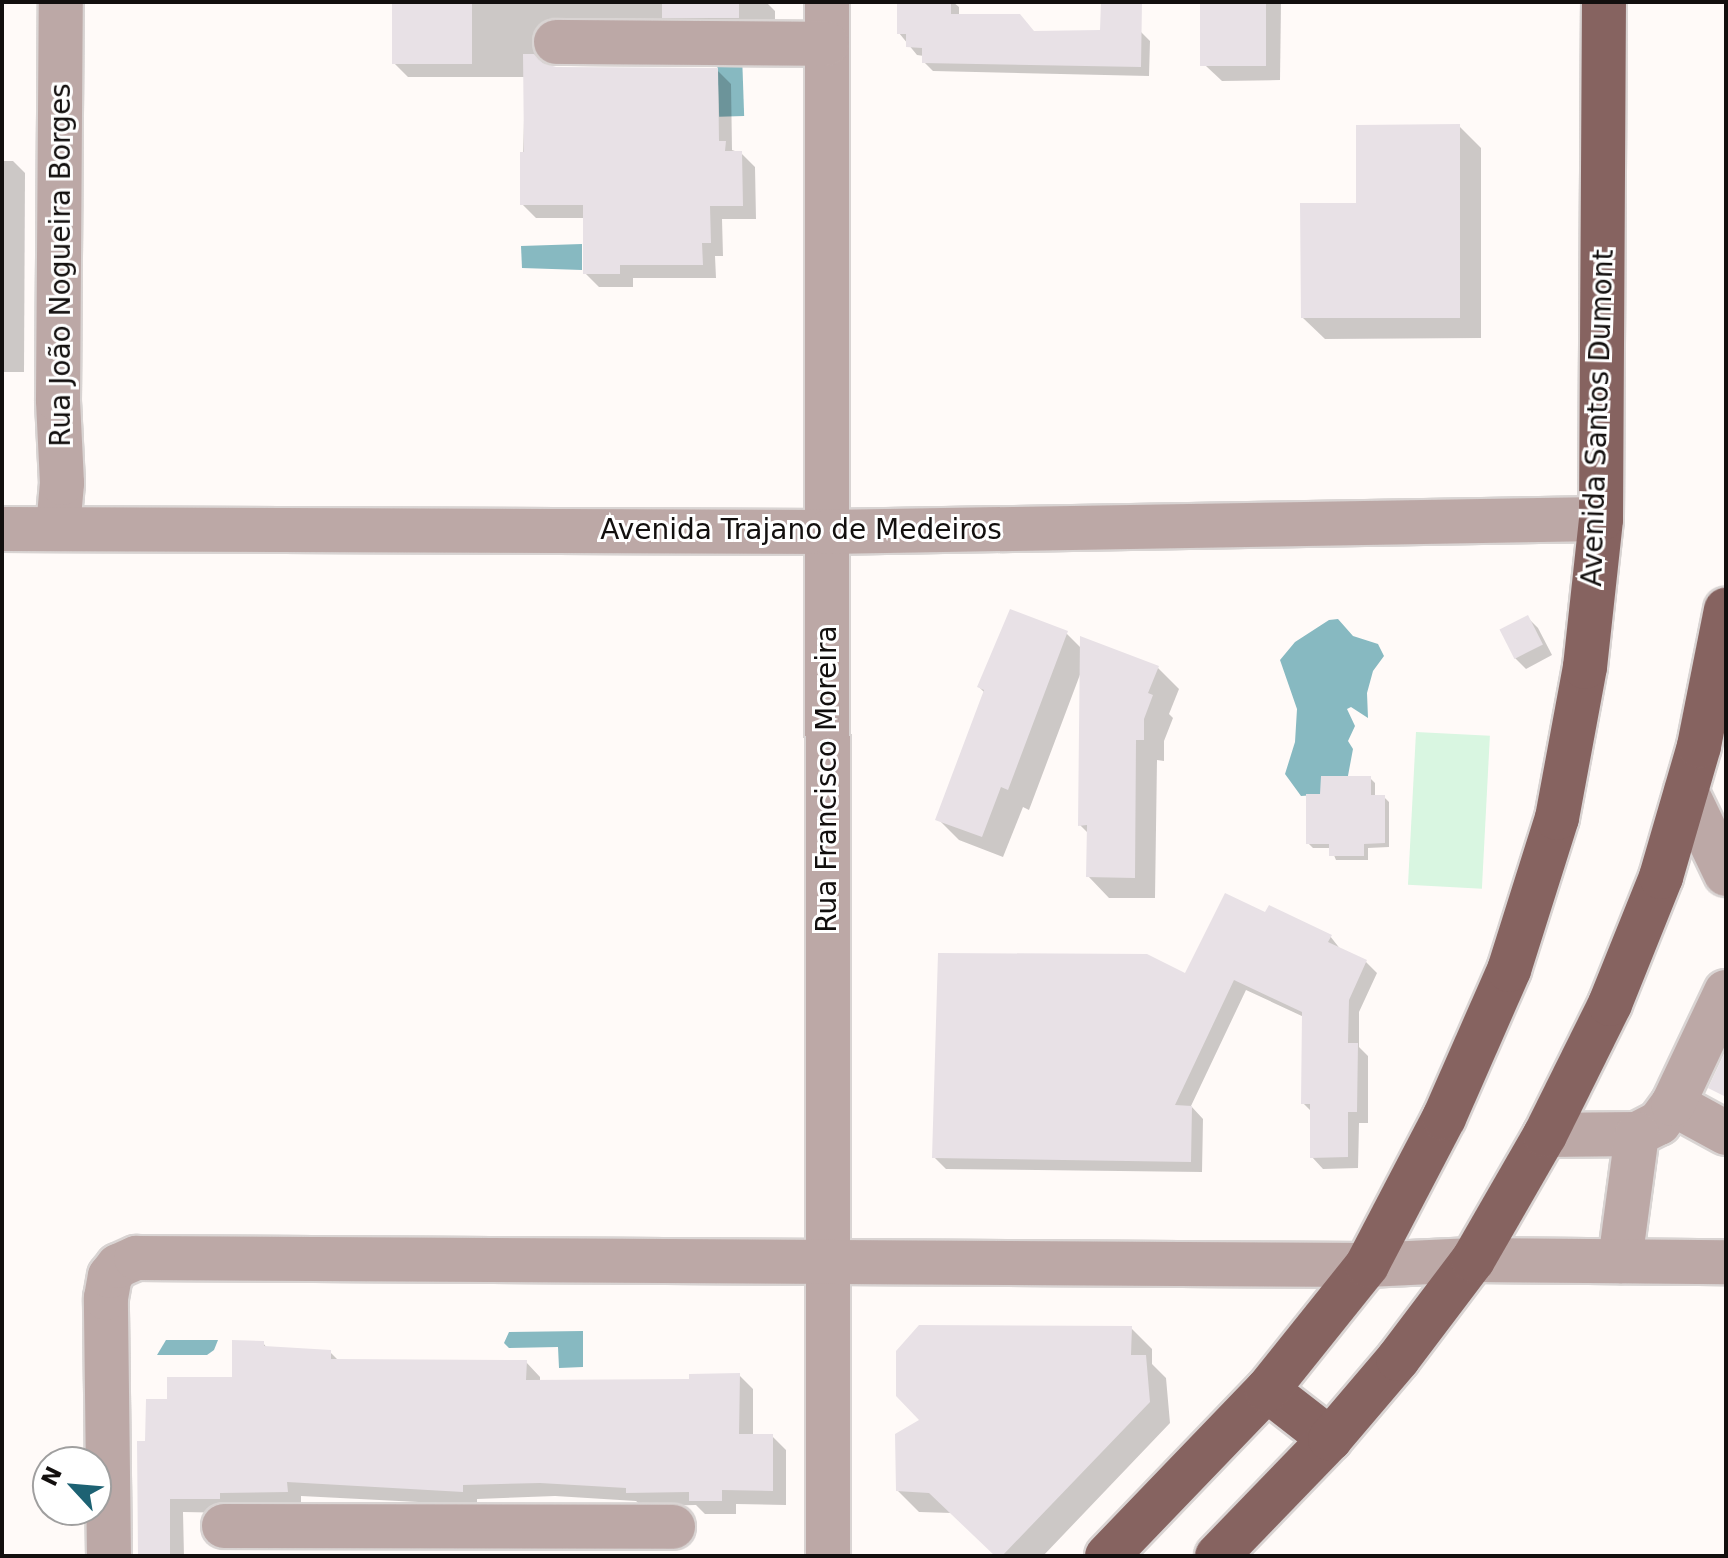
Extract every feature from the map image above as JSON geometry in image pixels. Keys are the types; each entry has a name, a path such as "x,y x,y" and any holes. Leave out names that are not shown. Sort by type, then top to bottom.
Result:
{"main road":[{"name":"Avenida Santos Dumont","path":"1107,1556 1267,1390 1367,1265 1444,1118 1509,970 1557,818 1585,667 1601,519 1604,2"},
{"path":"1217,1556 1330,1439 1398,1359 1473,1260 1545,1135 1610,1004 1661,877 1686,791 1726,610"},
{"path":"1267,1390 1330,1439"}],"street":[{"name":"Rua João Nogueira Borges","path":"58,528 62,483 58,400 61,2"},
{"path":"556,42 827,23"},
{"name":"Rua Francisco Moreira","path":"827,23 828,1556"},
{"name":"Avenida Trajano de Medeiros","path":"2,529 828,532 1601,519"},
{"path":"1686,791 1726,874"},
{"path":"1545,1135 1637,1134 1659,1123 1673,1104 1726,992"},
{"path":"1673,1104 1726,1133"},
{"path":"1620,1261 1637,1134"},
{"path":"109,1556 106,1298 110,1276 127,1260 1367,1265 1473,1260 1726,1262"},
{"path":"224,1526 500,1542 673,1527"}],"green space":[{"path":"1416,732 1490,736 1482,889 1408,885"}],"water":[{"path":"742,54 744,116 719,117 717,55"},
{"path":"582,244 582,270 522,268 521,246"},
{"path":"1338,619 1353,636 1378,644 1384,656 1373,671 1367,693 1368,718 1351,707 1347,709 1355,726 1348,741 1353,749 1347,781 1328,794 1301,796 1285,774 1295,742 1297,709 1280,660 1295,642 1329,620"},
{"path":"583,1331 583,1367 559,1368 558,1347 509,1348 504,1343 509,1332"},
{"path":"166,1340 218,1340 214,1350 207,1355 157,1355"}],"building":[{"path":"392,2 472,2 472,64 392,64"},
{"path":"662,2 739,2 739,18 662,18"},
{"path":"897,2 951,2 951,14 1020,14 1034,31 1100,30 1101,2 1142,2 1141,67 922,63 922,48 906,47 906,34 897,34"},
{"path":"1200,2 1266,2 1266,66 1200,66"},
{"path":"523,54 534,54 543,63 556,67 718,68 719,141 726,141 725,151 742,151 743,206 710,206 711,243 702,243 703,265 620,265 620,274 583,274 583,205 520,205 520,152 524,152"},
{"path":"1460,124 1460,318 1301,318 1300,203 1356,203 1356,125"},
{"path":"1010,609 1068,631 1008,790 1001,787 982,837 935,820 984,690 977,687"},
{"path":"1528,615 1543,644 1514,659 1499,630"},
{"path":"1080,636 1159,666 1148,693 1153,695 1144,719 1144,740 1136,740 1135,878 1086,877 1087,825 1078,826"},
{"path":"1321,776 1371,776 1371,795 1385,795 1385,843 1364,844 1364,856 1329,856 1329,844 1306,844 1306,794 1320,794"},
{"path":"1225,893 1265,912 1269,905 1332,935 1328,942 1367,960 1349,1000 1348,1043 1358,1043 1357,1112 1348,1112 1348,1157 1310,1158 1310,1104 1301,1104 1302,1012 1234,980 1175,1105 1192,1106 1191,1162 932,1158 938,953 1147,954 1185,973"},
{"path":"1726,1050 1726,1097 1708,1088"},
{"path":"919,1325 1132,1326 1131,1355 1146,1355 1150,1402 1002,1556 995,1556 929,1493 896,1491 895,1434 919,1420 896,1396 896,1351"},
{"path":"232,1340 264,1341 264,1346 331,1350 331,1359 527,1360 526,1380 689,1379 689,1374 740,1373 739,1434 773,1434 773,1491 722,1490 722,1501 689,1501 689,1492 626,1493 626,1488 540,1483 463,1485 463,1492 287,1482 288,1492 220,1493 220,1499 170,1499 170,1556 138,1556 137,1441 145,1441 146,1399 167,1399 167,1377 232,1377"}]}
